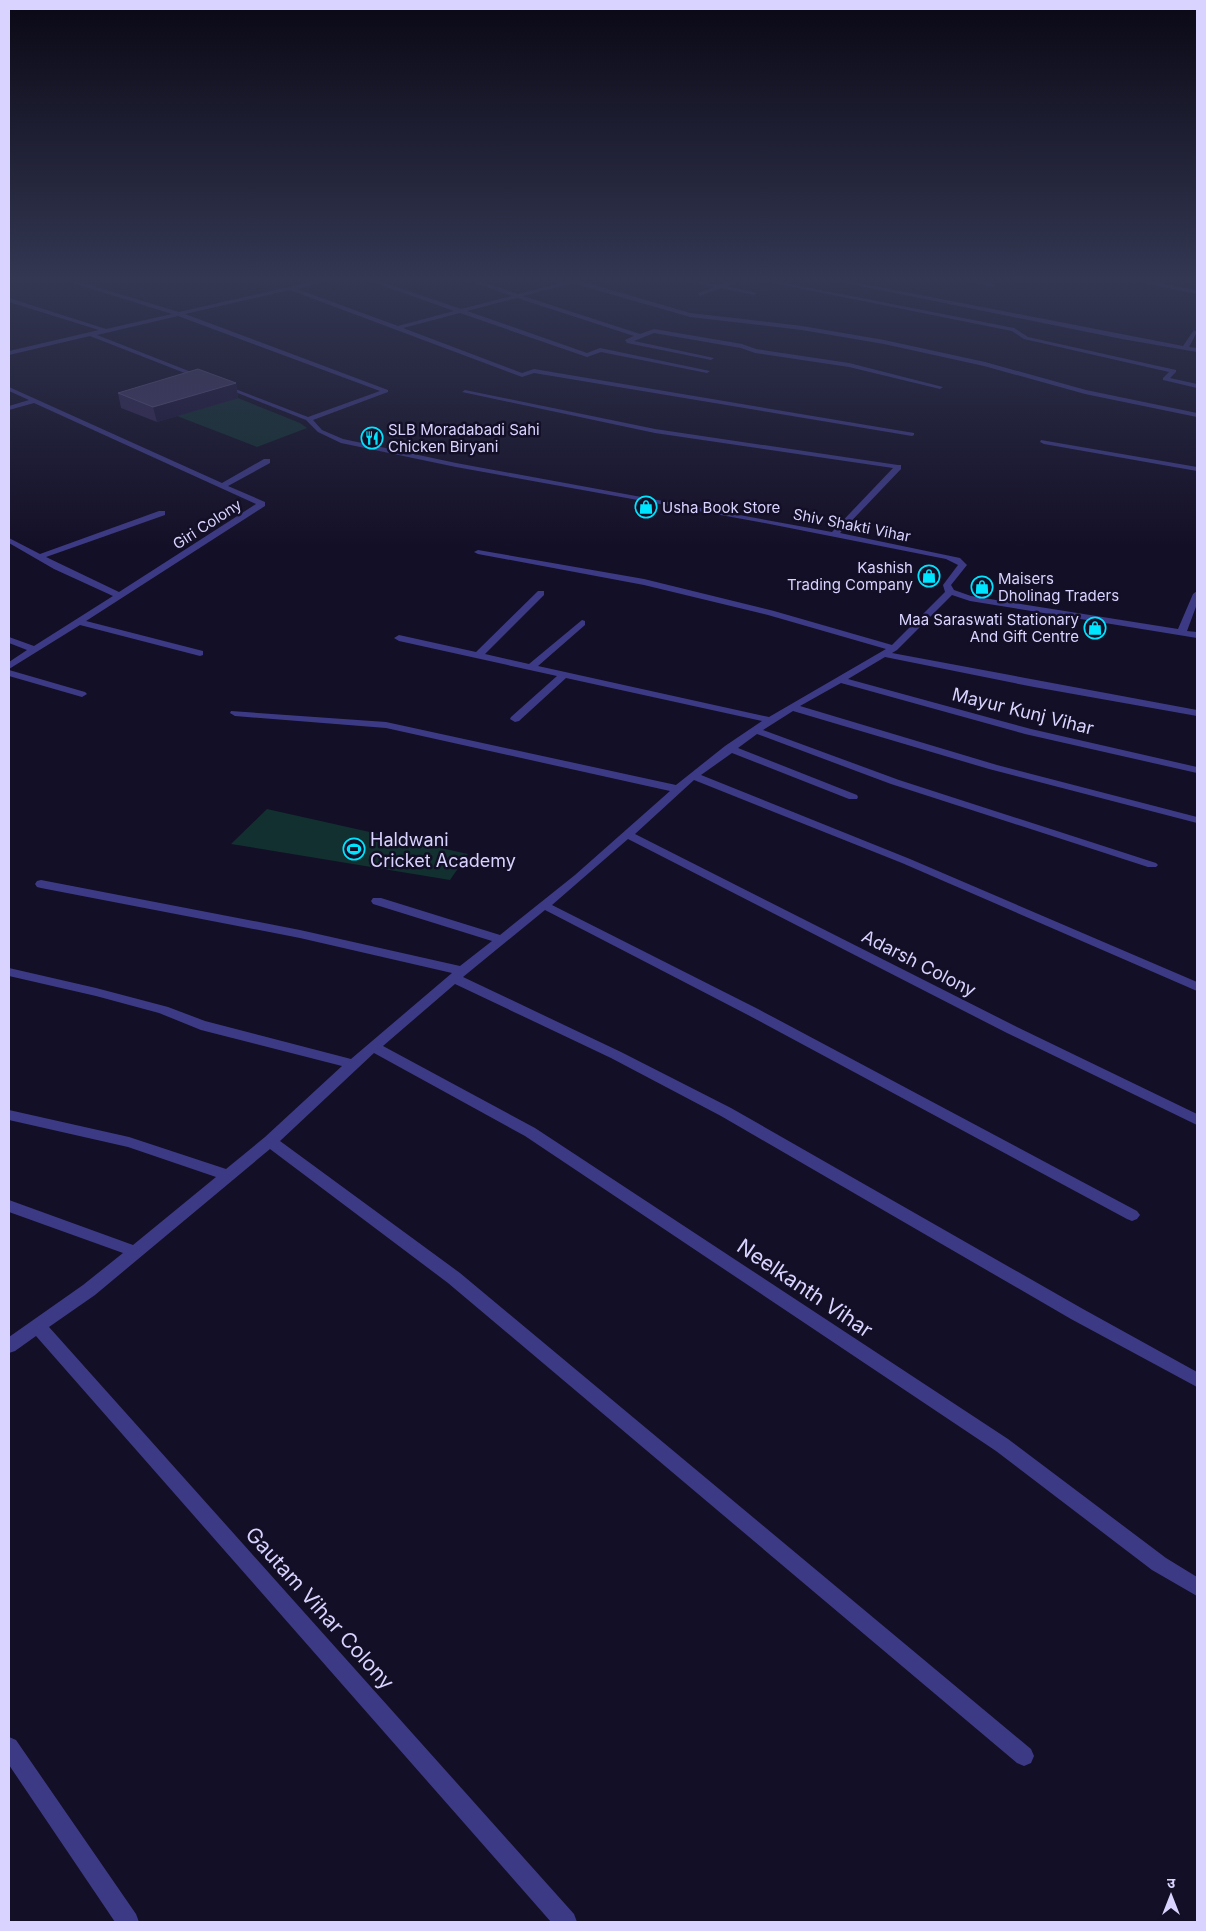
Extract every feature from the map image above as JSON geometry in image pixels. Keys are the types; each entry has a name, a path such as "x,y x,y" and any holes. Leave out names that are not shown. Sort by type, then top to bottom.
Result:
{"street":[{"path":"178,368 208,380"},
{"path":"308,419 386,391 324,368"},
{"path":"504,368 522,375 534,371 912,434"},
{"path":"692,368 707,371"},
{"path":"862,368 940,386"},
{"path":"1000,368 1084,392 1197,415"},
{"path":"1161,368 1174,371 1165,379 1197,386"},
{"name":"Shiv Shakti Vihar","path":"216,384 308,419 320,431 342,441 456,465 834,535 957,560 963,565 947,585 950,592"},
{"name":"Giri Colony","path":"9,389 262,504 219,534 9,666"},
{"path":"465,392 656,431 898,467 834,535"},
{"path":"9,408 34,401"},
{"path":"1044,442 1197,469"},
{"path":"222,486 267,461"},
{"path":"39,557 162,514"},
{"path":"9,540 57,567 120,596"},
{"path":"478,552 644,582 771,613 894,648"},
{"path":"9,1346 89,1290 228,1176 270,1141 353,1064 458,975 504,940 694,776 729,748 770,720 894,648 950,592 970,598 1197,636"},
{"path":"479,655 541,593"},
{"path":"1181,633 1197,594"},
{"path":"79,622 200,653"},
{"path":"531,667 582,623"},
{"path":"399,638 770,720"},
{"path":"9,640 35,650"},
{"path":"882,654 1034,684 1197,713"},
{"path":"9,673 82,694"},
{"path":"515,719 563,675"},
{"name":"Mayur Kunj Vihar","path":"841,680 1029,732 1197,770"},
{"path":"792,707 993,767 1197,820"},
{"path":"235,713 386,725 678,789"},
{"path":"755,730 895,782 1152,865"},
{"path":"729,748 853,797"},
{"path":"694,776 906,861 1197,987"},
{"name":"Adarsh Colony","path":"627,834 1003,1025 1197,1120"},
{"path":"41,884 300,934 458,975 726,1112 1076,1314 1197,1380"},
{"path":"377,901 504,940"},
{"path":"544,905 753,1012 1132,1216"},
{"path":"9,972 96,992 163,1010 201,1025 353,1064"},
{"name":"Neelkanth Vihar","path":"374,1046 530,1132 1002,1445 1159,1564 1197,1588"},
{"path":"9,1114 129,1142 228,1176"},
{"path":"270,1141 454,1278 1024,1756"},
{"path":"9,1206 136,1252"},
{"name":"Gautam Vihar Colony","path":"38,1326 566,1922"},
{"path":"9,1747 128,1922"}],"green space":[{"path":"238,398 300,423 307,428 257,447 177,416"},
{"name":"Haldwani Cricket Academy","path":"267,809 468,854 450,880 231,844"}],"building":[{"path":"198,369 236,383 153,407 118,393"}],"place":[{"name":"SLB Moradabadi Sahi Chicken Biryani","path":"372,438"},
{"name":"Usha Book Store","path":"646,507"},
{"name":"Kashish Trading Company","path":"929,576"},
{"name":"Maisers Dholinag Traders","path":"982,587"},
{"name":"Maa Saraswati Stationary And Gift Centre","path":"1095,628"},
{"name":"Haldwani Cricket Academy","path":"354,849"}]}
